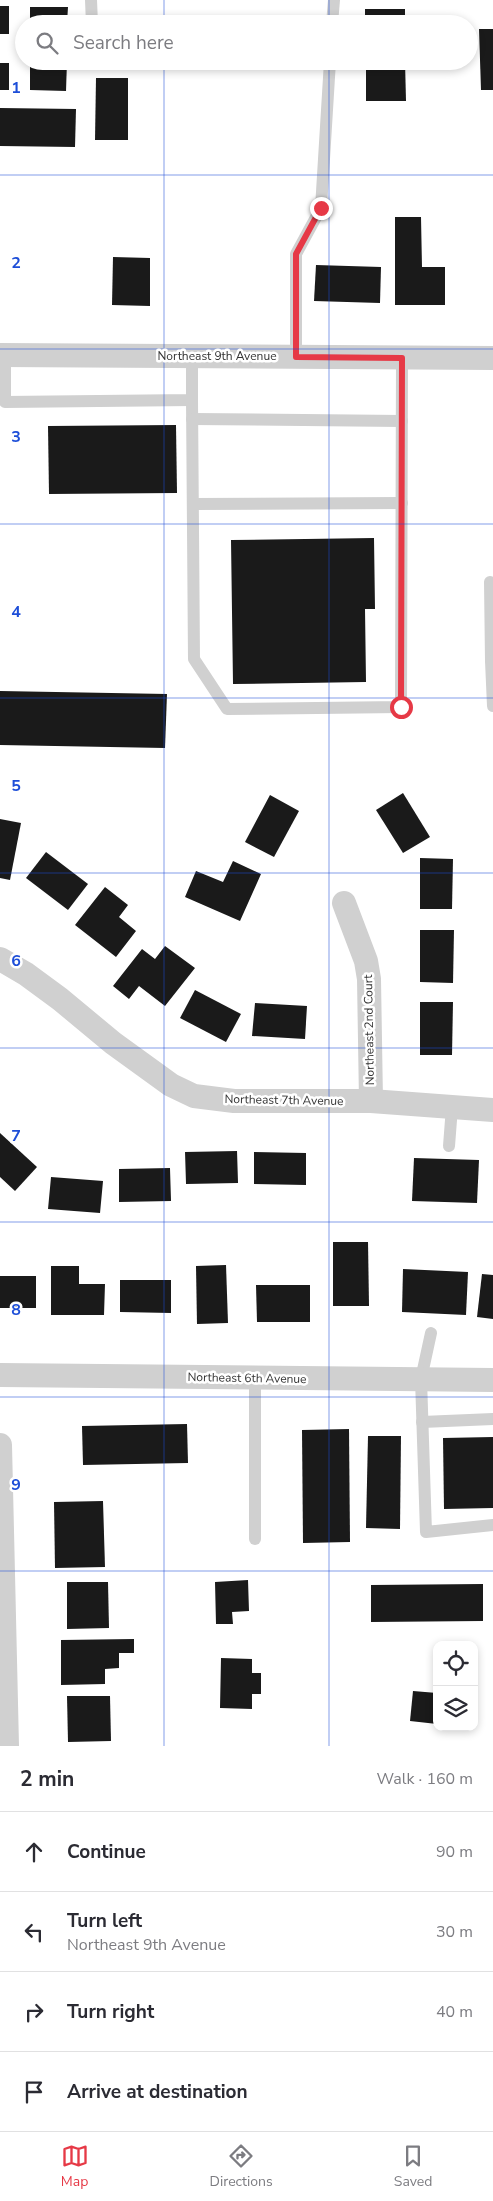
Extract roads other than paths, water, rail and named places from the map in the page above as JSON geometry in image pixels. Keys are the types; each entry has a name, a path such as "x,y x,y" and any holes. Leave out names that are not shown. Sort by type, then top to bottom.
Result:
{"street":[{"name":"Northeast 9th Avenue","path":"2,355 493,358"},
{"name":"Northeast 2nd Court","path":"344,904 366,961 369,979 370,1101"},
{"name":"Northeast 7th Avenue","path":"0,959 26,974 60,999 113,1043 171,1085 194,1096 234,1101 370,1101 493,1110"},
{"name":"Northeast 6th Avenue","path":"0,1375 493,1380"},
{"path":"0,1445 7,1746"}],"lane":[{"path":"91,0 92,15"},
{"path":"333,15 334,0"},
{"path":"296,357 296,254 321,208 329,70"},
{"path":"2,355 5,402 192,400"},
{"path":"192,356 194,659 227,709 401,707 402,358"},
{"path":"192,419 402,421"},
{"path":"193,504 402,503"},
{"path":"490,582 493,706"},
{"path":"449,1146 452,1107"},
{"path":"431,1333 421,1379 426,1532 493,1525"},
{"path":"255,1378 255,1539"},
{"path":"422,1422 493,1419"}]}
